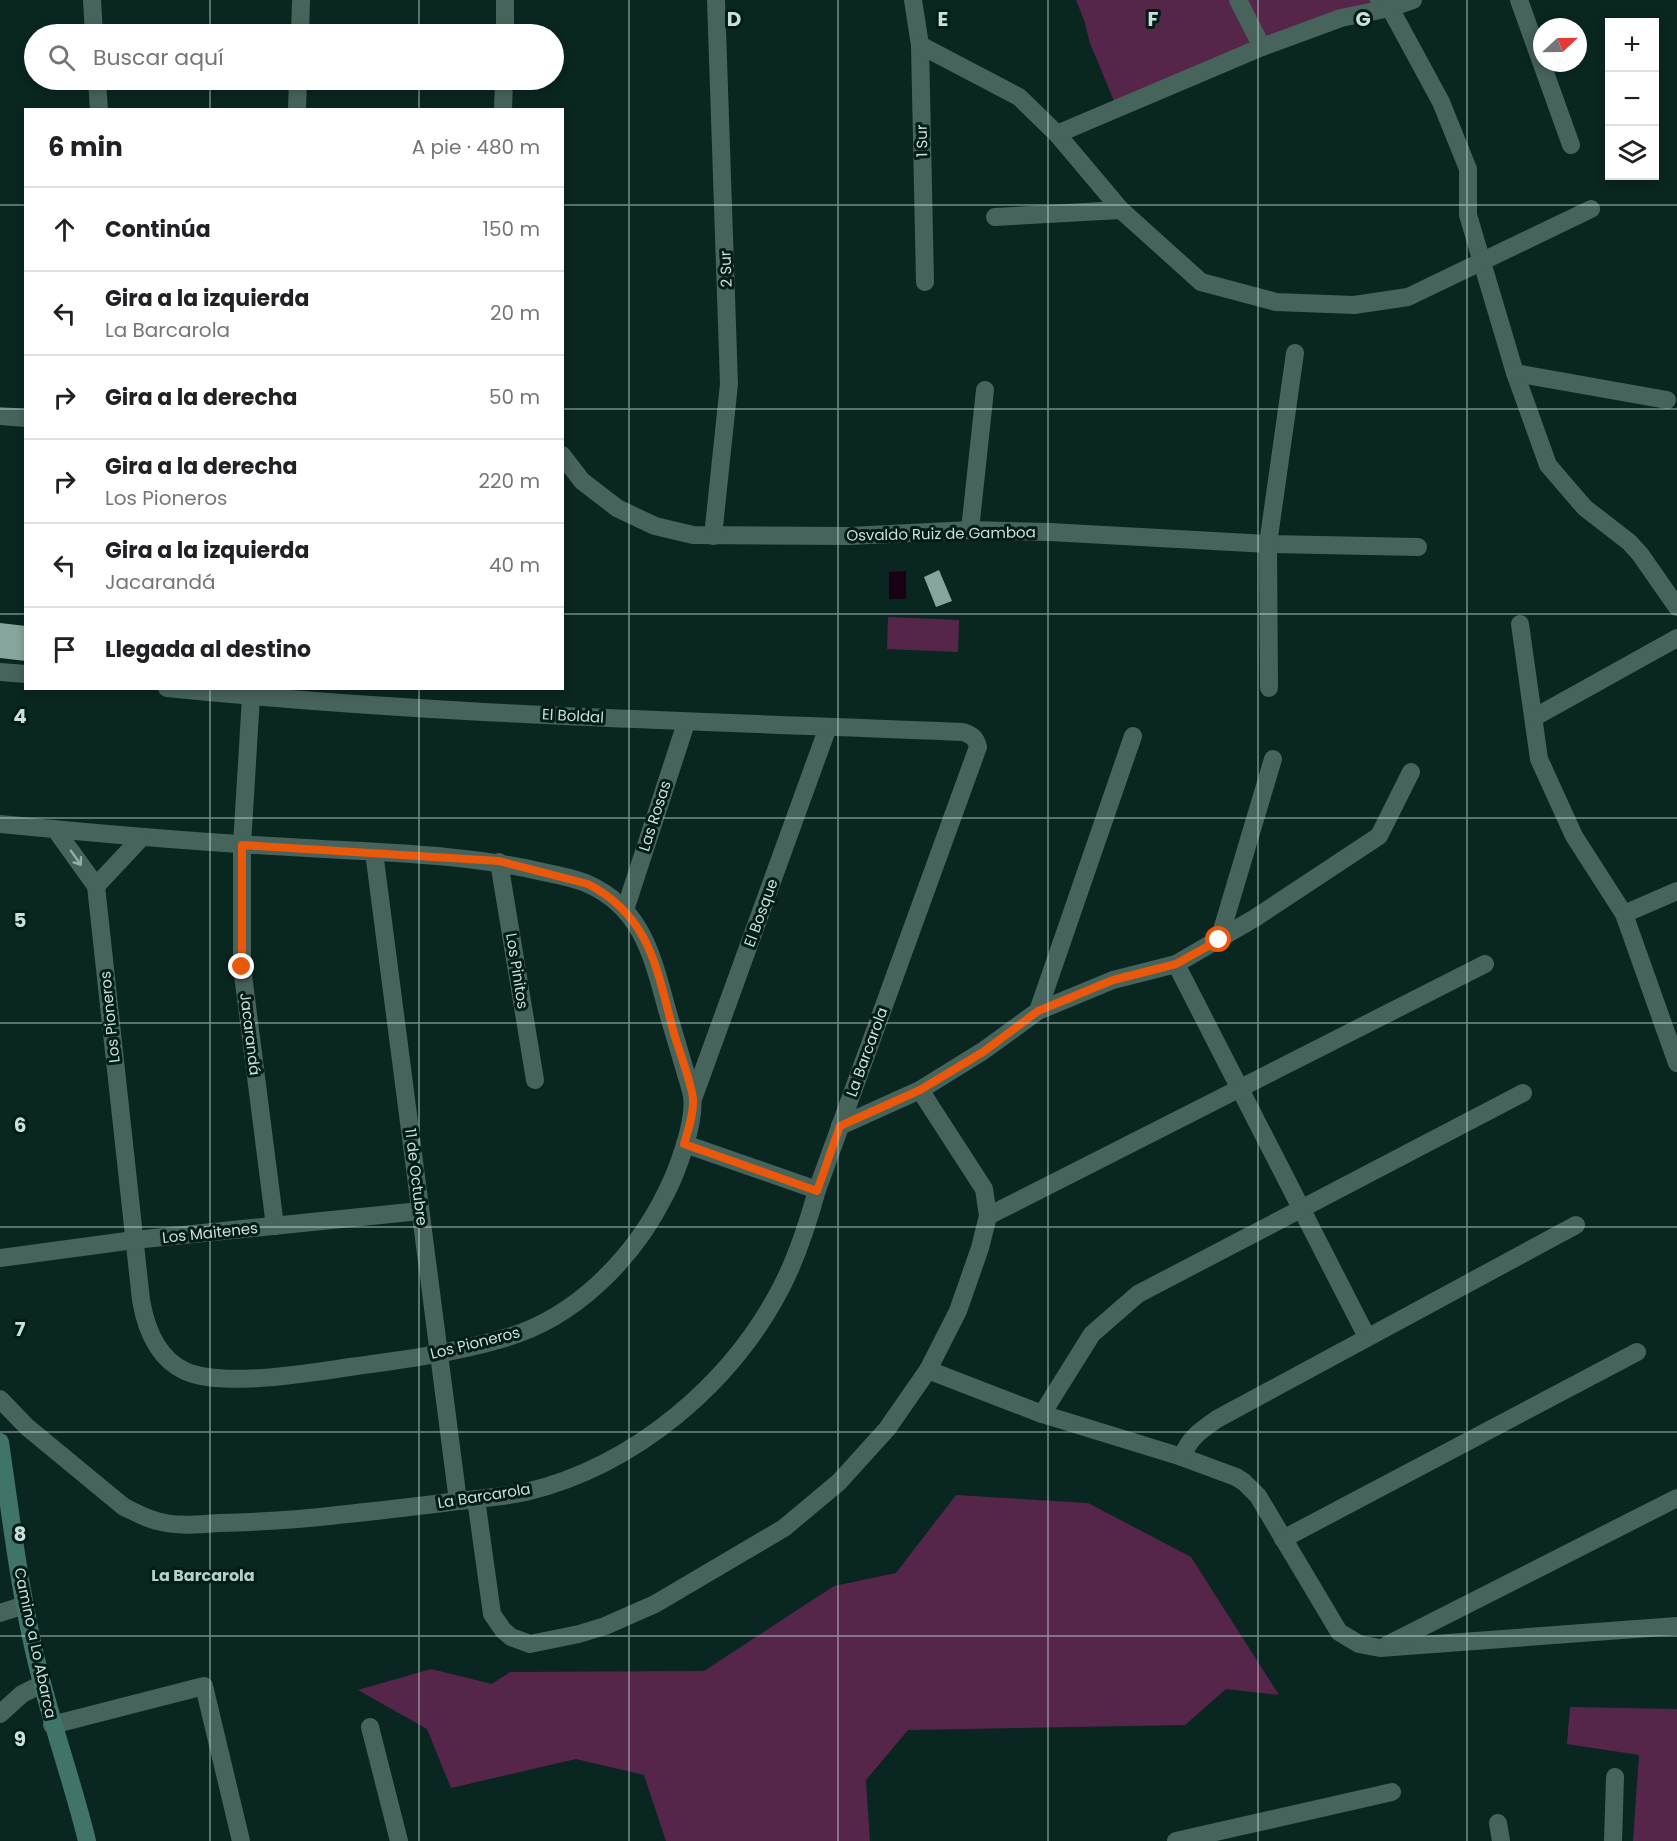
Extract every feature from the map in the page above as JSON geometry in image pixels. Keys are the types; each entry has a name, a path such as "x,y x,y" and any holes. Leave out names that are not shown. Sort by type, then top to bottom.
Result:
{"main road":[{"name":"Camino a Lo Abarca","path":"0,1442 4,1496 42,1684 87,1841"}],"street":[{"path":"92,0 93,24"},
{"path":"300,24 301,0"},
{"path":"505,0 505,24"},
{"name":"2 Sur","path":"713,536 729,384 716,0"},
{"path":"1238,0 1262,47"},
{"path":"1057,134 1262,47 1384,4 1413,0"},
{"path":"1519,0 1571,145"},
{"name":"1 Sur","path":"919,2 925,282"},
{"path":"1384,4 1441,102 1468,169 1468,215 1515,373 1548,465 1585,508 1634,548 1677,607"},
{"path":"920,45 1019,97 1057,134 1121,210 1201,282 1275,302 1354,305 1408,297 1591,209"},
{"path":"98,90 99,108"},
{"path":"297,108 298,90"},
{"path":"503,108 504,90"},
{"path":"995,217 1121,210"},
{"path":"1269,688 1268,544 1295,353"},
{"path":"1515,373 1667,400"},
{"path":"970,530 985,390"},
{"path":"0,416 24,418"},
{"name":"Osvaldo Ruiz de Gamboa","path":"564,458 582,481 617,508 655,526 684,533 713,536 850,536 970,530 1268,544 1418,547"},
{"path":"1520,624 1535,717 1539,759 1574,836 1624,914 1677,1063"},
{"path":"1535,717 1677,638"},
{"path":"0,672 24,674"},
{"name":"El Boldal","path":"186,690 251,697 686,723 963,732 976,740"},
{"name":"Jacarandá","path":"251,697 242,845 242,967 275,1226"},
{"name":"Las Rosas","path":"625,910 686,723"},
{"name":"El Bosque","path":"693,1099 828,727"},
{"path":"1038,1011 1133,736"},
{"name":"La Barcarola","path":"0,1399 27,1427 116,1501 140,1515 158,1521 186,1524 284,1521 526,1492 591,1469 650,1435 695,1399 726,1367 766,1314 783,1285 978,747 976,740"},
{"path":"1219,940 1273,759"},
{"path":"840,1126 920,1090 983,1052 1038,1011 1113,980 1176,964 1219,940 1379,836 1411,772"},
{"name":"Los Pioneros","path":"0,824 242,845 499,861 588,884 601,891 625,910 635,922 651,952 693,1099 684,1144 670,1185 646,1229 596,1286 561,1311 532,1328 508,1338 440,1354 328,1371 261,1378 197,1375 174,1364 165,1356 151,1336 143,1312 96,886 56,830"},
{"path":"96,886 142,837"},
{"name":"11 de Octubre","path":"374,852 440,1354 467,1500 490,1604 497,1623 511,1637 530,1644 579,1634 613,1623 655,1604 784,1528 821,1498 864,1457 887,1429 928,1370 962,1300 980,1248 988,1216"},
{"name":"Los Pinitos","path":"499,861 535,1080"},
{"path":"1624,914 1677,891"},
{"path":"1176,964 1367,1337"},
{"path":"920,1090 984,1189 988,1216 1485,964"},
{"path":"1042,1414 1092,1334 1138,1294 1523,1093"},
{"path":"684,1144 817,1191"},
{"name":"Los Maitenes","path":"0,1258 134,1240 420,1212"},
{"path":"1182,1457 1190,1441 1203,1428 1576,1225"},
{"path":"1283,1539 1637,1352"},
{"path":"928,1370 1042,1414 1182,1457 1244,1482 1258,1496 1339,1632 1359,1644 1380,1648 1677,1626"},
{"path":"1380,1648 1677,1498"},
{"path":"0,1613 25,1605"},
{"path":"0,1714 22,1694 42,1684"},
{"path":"52,1725 204,1686 241,1841"},
{"path":"370,1727 399,1841"},
{"path":"1613,1841 1615,1777"},
{"path":"1176,1841 1392,1792"}],"shaded area":[{"path":"1076,0 1392,0 1114,101 1090,43"},
{"path":"906,571 906,599 889,599 889,572"},
{"path":"888,617 959,620 958,652 887,649"},
{"path":"956,1495 1088,1503 1191,1557 1279,1695 1226,1689 1185,1725 908,1730 866,1780 870,1841 666,1841 644,1775 576,1759 451,1788 427,1729 358,1690 431,1669 492,1684 510,1672 704,1671 834,1586 896,1573"},
{"path":"1570,1707 1677,1709 1677,1841 1633,1841 1639,1755 1567,1744"}],"building":[{"path":"939,570 952,601 936,607 924,577"},
{"path":"0,623 24,626 24,661 0,658"}],"district":[{"name":"La Barcarola","path":"203,1575"}],"route":[{"path":"242,967 242,845 499,861 588,884 625,910 635,922 651,952 693,1099 684,1144 817,1191 840,1126 920,1090 983,1052 1038,1011 1113,980 1176,964 1219,940"}]}
